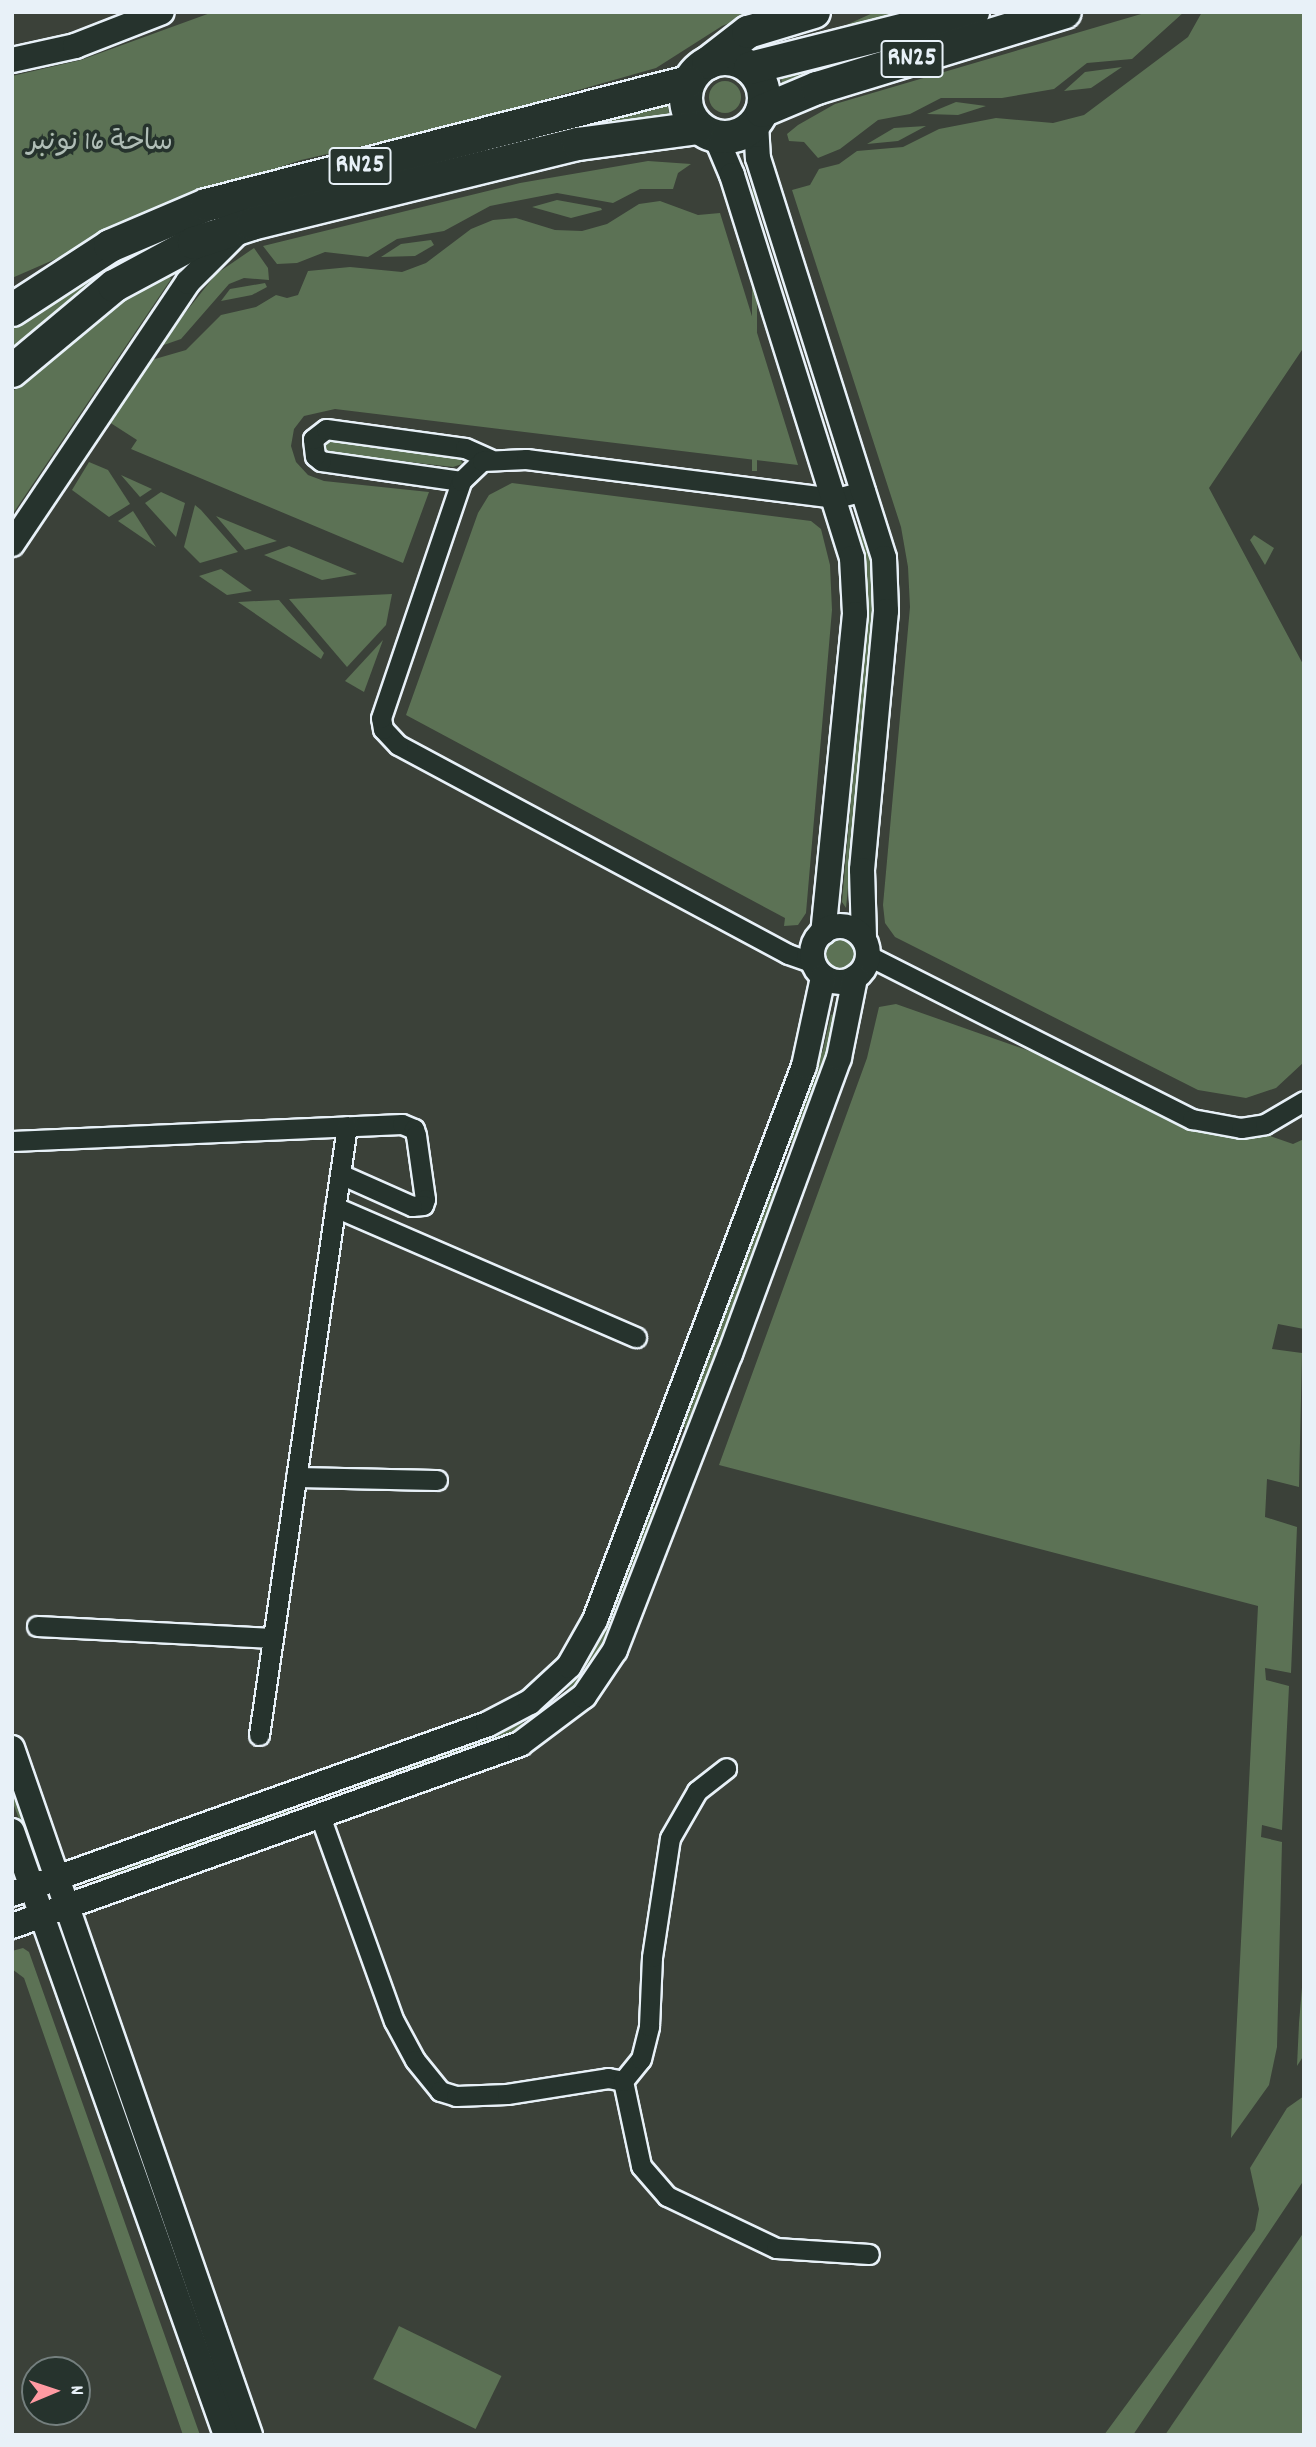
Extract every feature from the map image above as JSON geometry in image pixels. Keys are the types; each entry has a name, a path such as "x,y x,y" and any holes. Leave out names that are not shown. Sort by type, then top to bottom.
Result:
{"highway":[{"path":"707,132 687,106 699,72 748,32 814,12"},
{"name":"RN25","path":"12,310 134,234 206,205 699,72 730,59 750,68 973,12"},
{"name":"RN25","path":"12,371 139,270 194,243 252,224 579,144 707,132 733,137 759,117 817,88 1065,12"},
{"path":"750,68 762,88 759,117"},
{"name":"RN25","path":"12,296 47,288"}],"street":[{"path":"12,46 127,12"},
{"path":"12,60 75,46 162,12"},
{"path":"12,1926 498,1753 550,1726 584,1696 615,1650 684,1475 839,1058 855,978 866,947 862,870 887,585 878,533 758,158 759,117"},
{"path":"22,1891 488,1724 530,1702 551,1685 584,1644 811,1046 818,970 814,946 823,932 855,614 852,558 836,498 707,132"},
{"path":"12,544 188,282 216,249 252,224"},
{"path":"461,481 321,461 315,456 313,439 326,429 465,448 490,459"},
{"path":"855,978 837,982 389,738 383,729 383,707 461,481 474,465 490,459 526,459 836,498 865,491"},
{"path":"823,932 848,927 866,947 1192,1119 1241,1128 1265,1124 1304,1101"},
{"path":"12,1141 402,1124 414,1129 425,1199 423,1205 412,1206 340,1174"},
{"path":"259,1735 346,1126"},
{"path":"767,1163 796,1174"},
{"path":"335,1207 636,1337"},
{"path":"654,1463 684,1475"},
{"path":"296,1477 437,1480"},
{"path":"37,1626 273,1638"},
{"path":"530,1702 550,1726"},
{"path":"12,1748 250,2435"},
{"path":"726,1768 697,1791 670,1838 652,1957 649,2026 641,2059 624,2081 641,2166 667,2196 776,2248 869,2254"},
{"path":"320,1816 394,2021 427,2080 440,2091 456,2096 494,2094 608,2078 624,2081"},
{"path":"12,1831 22,1891 42,1916 226,2435"}],"green space":[{"name":"ساحة 16 نونبر","path":"213,12 756,12 722,26 656,68 455,125 301,160 223,186 12,278 12,76 81,60"},
{"path":"875,12 913,12 846,30 844,26"},
{"path":"1148,12 1184,12 1132,59 1087,63 1054,89 1002,98 941,98 910,114 878,120 840,149 818,158 804,142 789,141 787,134 798,125 835,104"},
{"path":"1202,12 1304,12 1304,347 1209,488 1304,666 1304,1062 1276,1088 1246,1098 1198,1090 895,937 885,923 883,905 910,607 908,567 901,527 792,190 810,185 819,169 839,164 857,151 903,147 939,129 996,118 1053,123 1084,115 1188,37"},
{"path":"936,38 783,87 781,78"},
{"path":"1122,67 1091,88 1064,91 1085,72"},
{"path":"725,81 737,85 741,97 737,109 725,113 713,109 709,97 713,85"},
{"path":"956,102 986,106 958,115 927,114"},
{"path":"668,104 669,114 579,130 252,210 12,356 12,321 141,246 241,207"},
{"path":"926,126 898,141 867,144 894,128"},
{"path":"648,161 691,164 678,173 673,189 640,189 613,203 557,193 490,206 444,231 397,239 368,257 325,252 297,263 277,264 263,246 520,183"},
{"path":"752,189 757,189 757,471 752,471"},
{"path":"557,200 602,210 571,218 532,207"},
{"path":"660,201 698,215 720,213 798,465 335,409 304,416 294,429 291,446 296,462 308,475 324,481 429,492 403,563 131,449 137,440 109,422 148,361 186,350 221,315 256,307 276,295 287,298 298,295 308,271 350,267 402,272 426,263 471,229 493,220 516,218 555,230 582,231 607,224 639,204"},
{"path":"431,240 434,245 415,256 381,257 401,244"},
{"path":"254,248 268,268 269,280 244,278 229,284 181,339 158,347 216,274"},
{"path":"169,274 171,279 12,515 12,392 129,295"},
{"path":"265,283 267,287 252,295 221,301 230,289"},
{"path":"325,438 460,455 462,464 453,467 329,453 324,451 321,442"},
{"path":"89,462 108,470 130,504 109,517 72,490"},
{"path":"121,475 152,489 140,497"},
{"path":"512,483 811,521 821,529 830,565 832,610 806,913 798,925 784,926 785,918 406,715 478,513 489,495"},
{"path":"161,492 185,503 176,537 145,503"},
{"path":"195,505 238,552 200,563 184,547"},
{"path":"133,511 156,547 118,521"},
{"path":"216,516 277,541 245,550"},
{"path":"858,516 872,553 876,604 846,908 842,902 868,604"},
{"path":"1254,535 1274,548 1265,565 1250,540"},
{"path":"289,546 357,574 322,580 264,555"},
{"path":"221,569 252,591 227,595 199,576"},
{"path":"392,594 386,625 347,667 289,599"},
{"path":"279,600 324,653 321,659 238,602"},
{"path":"383,640 364,692 345,681"},
{"path":"841,939 852,943 856,954 852,965 841,969 830,965 826,954 830,943"},
{"path":"896,1004 1293,1144 1304,1139 1304,1329 1278,1324 1272,1349 1302,1353 1299,1487 1267,1479 1265,1517 1297,1527 1291,1673 1265,1668 1266,1680 1289,1686 1282,1830 1262,1825 1261,1837 1282,1842 1277,2047 1269,2085 1231,2138 1258,1606 719,1465 867,1058 879,1007"},
{"path":"836,1013 837,1031 792,1144 788,1140 823,1050 831,1015"},
{"path":"775,1189 776,1194 686,1430 683,1425 769,1190"},
{"path":"656,1507 604,1645 579,1682 561,1699 598,1643 651,1508"},
{"path":"522,1722 525,1729 359,1787 360,1783"},
{"path":"12,1777 44,1867 42,1872 38,1871 12,1800"},
{"path":"289,1808 293,1813 97,1883 99,1877"},
{"path":"23,1948 29,1952 200,2435 183,2435 24,1978 12,1969 12,1951"},
{"path":"1304,1964 1304,2055 1297,2066 1299,2023"},
{"path":"1304,2096 1304,2180 1133,2435 1104,2435 1255,2230 1259,2209 1250,2168 1287,2108"},
{"path":"1304,2232 1304,2435 1165,2435"},
{"path":"399,2326 501,2376 476,2429 373,2379"}]}
